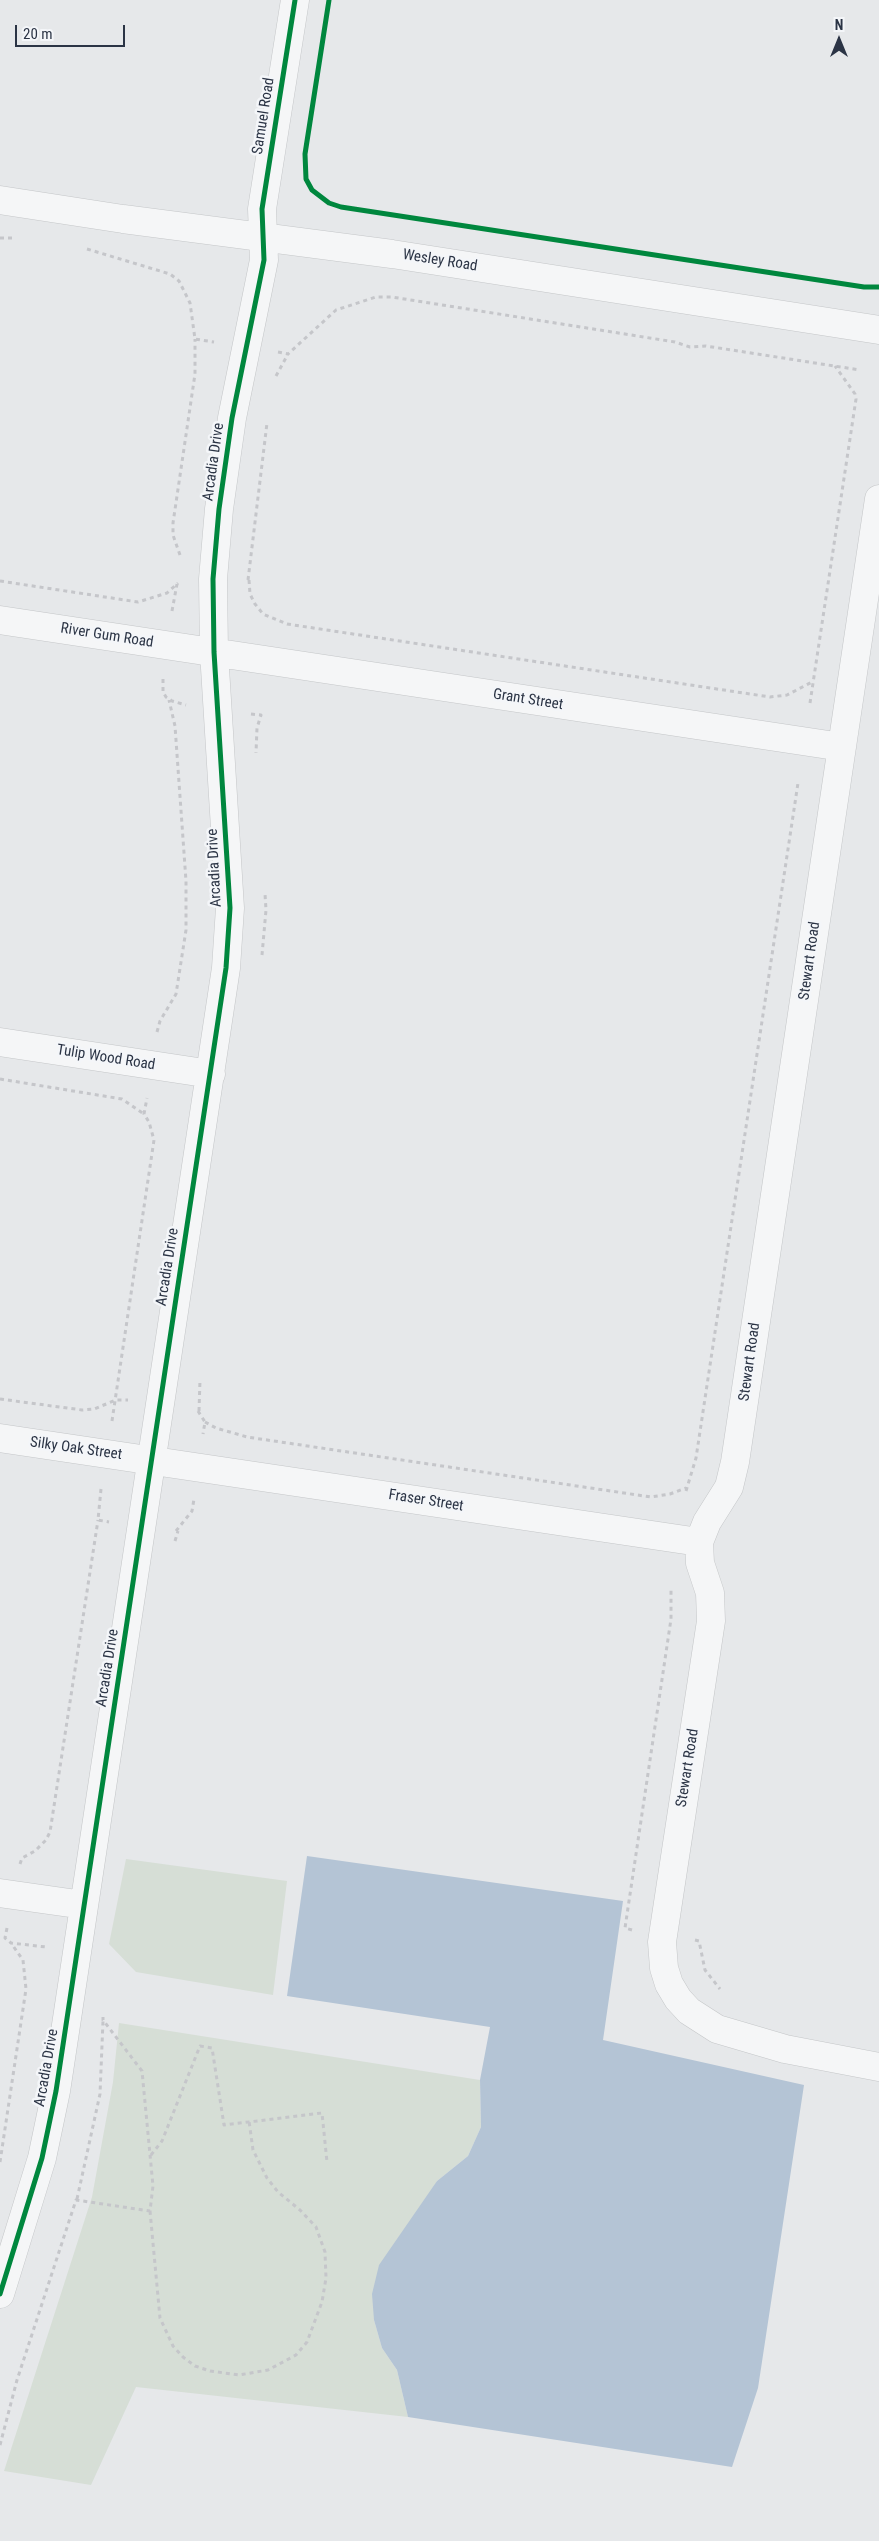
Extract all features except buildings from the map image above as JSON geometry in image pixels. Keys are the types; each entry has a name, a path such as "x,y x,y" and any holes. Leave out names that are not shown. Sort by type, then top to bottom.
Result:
{"street":[{"name":"Samuel Road","path":"263,236 262,209 295,0"},
{"name":"Wesley Road","path":"0,200 123,219 263,236 879,330"},
{"name":"Arcadia Drive","path":"0,2294 42,2158 67,2024 226,968 230,908 214,652 213,579 219,509 232,418 264,260 263,236"},
{"name":"Stewart Road","path":"879,499 734,1469 725,1497 707,1522 699,1542 700,1563 710,1594 711,1621 662,1942 664,1968 669,1984 689,2011 717,2029 785,2049 879,2067"},
{"name":"River Gum Road","path":"0,620 214,652"},
{"name":"Grant Street","path":"214,652 842,747"},
{"name":"Tulip Wood Road","path":"0,1042 211,1074"},
{"name":"Silky Oak Street","path":"0,1438 152,1460"},
{"name":"Fraser Street","path":"152,1460 699,1542"},
{"path":"0,1893 84,1905"}],"path":[{"path":"0,238 16,238"},
{"path":"85,248 119,260 170,274 179,281 190,303 195,339 196,374 173,523 173,535 181,562"},
{"path":"273,384 288,354 336,310 376,297 392,297 675,342 690,347 706,346 860,370"},
{"path":"195,339 221,343"},
{"path":"272,351 288,354"},
{"path":"810,703 856,399 855,394 834,366"},
{"path":"268,418 254,520 249,580 250,594 263,614 287,624 770,697 787,695 814,681"},
{"path":"242,579 249,580"},
{"path":"0,581 138,602 167,593 178,583"},
{"path":"156,1039 160,1021 176,994 186,930 186,881 175,726 169,700 163,692 163,677"},
{"path":"169,700 192,706"},
{"path":"684,1496 696,1458 798,783"},
{"path":"0,1079 122,1099 144,1114 149,1122 154,1140 112,1426"},
{"path":"144,1114 149,1090"},
{"path":"0,1399 82,1410 94,1409 116,1400 131,1401"},
{"path":"191,1410 199,1411 205,1422 216,1428 247,1437 651,1497 670,1494 686,1488"},
{"path":"202,1442 205,1422"},
{"path":"19,1871 22,1858 35,1851 46,1840 50,1832 101,1490"},
{"path":"170,1530 178,1532 182,1522 192,1511 196,1494"},
{"path":"98,1520 109,1522"},
{"path":"640,1931 625,1928 672,1619 672,1582"},
{"path":"5,1938 8,1925"},
{"path":"0,1937 5,1938 11,1943 23,1960 26,1989 0,2162"},
{"path":"692,1940 699,1941 700,1955 711,1981 726,1993"},
{"path":"11,1943 47,1947"},
{"path":"0,2445 17,2380 76,2200 100,2094 102,2020 104,2011"},
{"path":"102,2020 142,2071 153,2186 150,2211 160,2318 173,2346 183,2357 202,2368 240,2375 268,2370 296,2355 311,2334 322,2302 326,2278 325,2252 316,2227 300,2210 278,2192 267,2178 253,2150 249,2121"},
{"path":"150,2155 162,2141 200,2046 212,2048 224,2125 322,2113 327,2162"},
{"path":"76,2200 150,2211"}],"shaded area":[{"path":"126,1859 287,1881 273,1995 136,1972 109,1944"},
{"path":"119,2023 480,2080 481,2127 468,2156 437,2181 374,2320 382,2348 397,2370 408,2417 136,2387 91,2485 4,2471 92,2197 113,2082"}],"water":[{"path":"307,1856 623,1901 603,2040 804,2085 758,2388 732,2467 408,2417 397,2370 382,2348 374,2320 372,2294 379,2265 437,2181 468,2156 481,2127 480,2080 490,2027 287,1996"}],"cycle path":[{"path":"0,2294 42,2158 56,2091 226,968 230,908 214,652 213,579 219,509 232,418 264,260 262,209 295,0"},
{"path":"329,0 305,154 306,179 312,190 329,203 341,207 864,287 879,287"}]}
